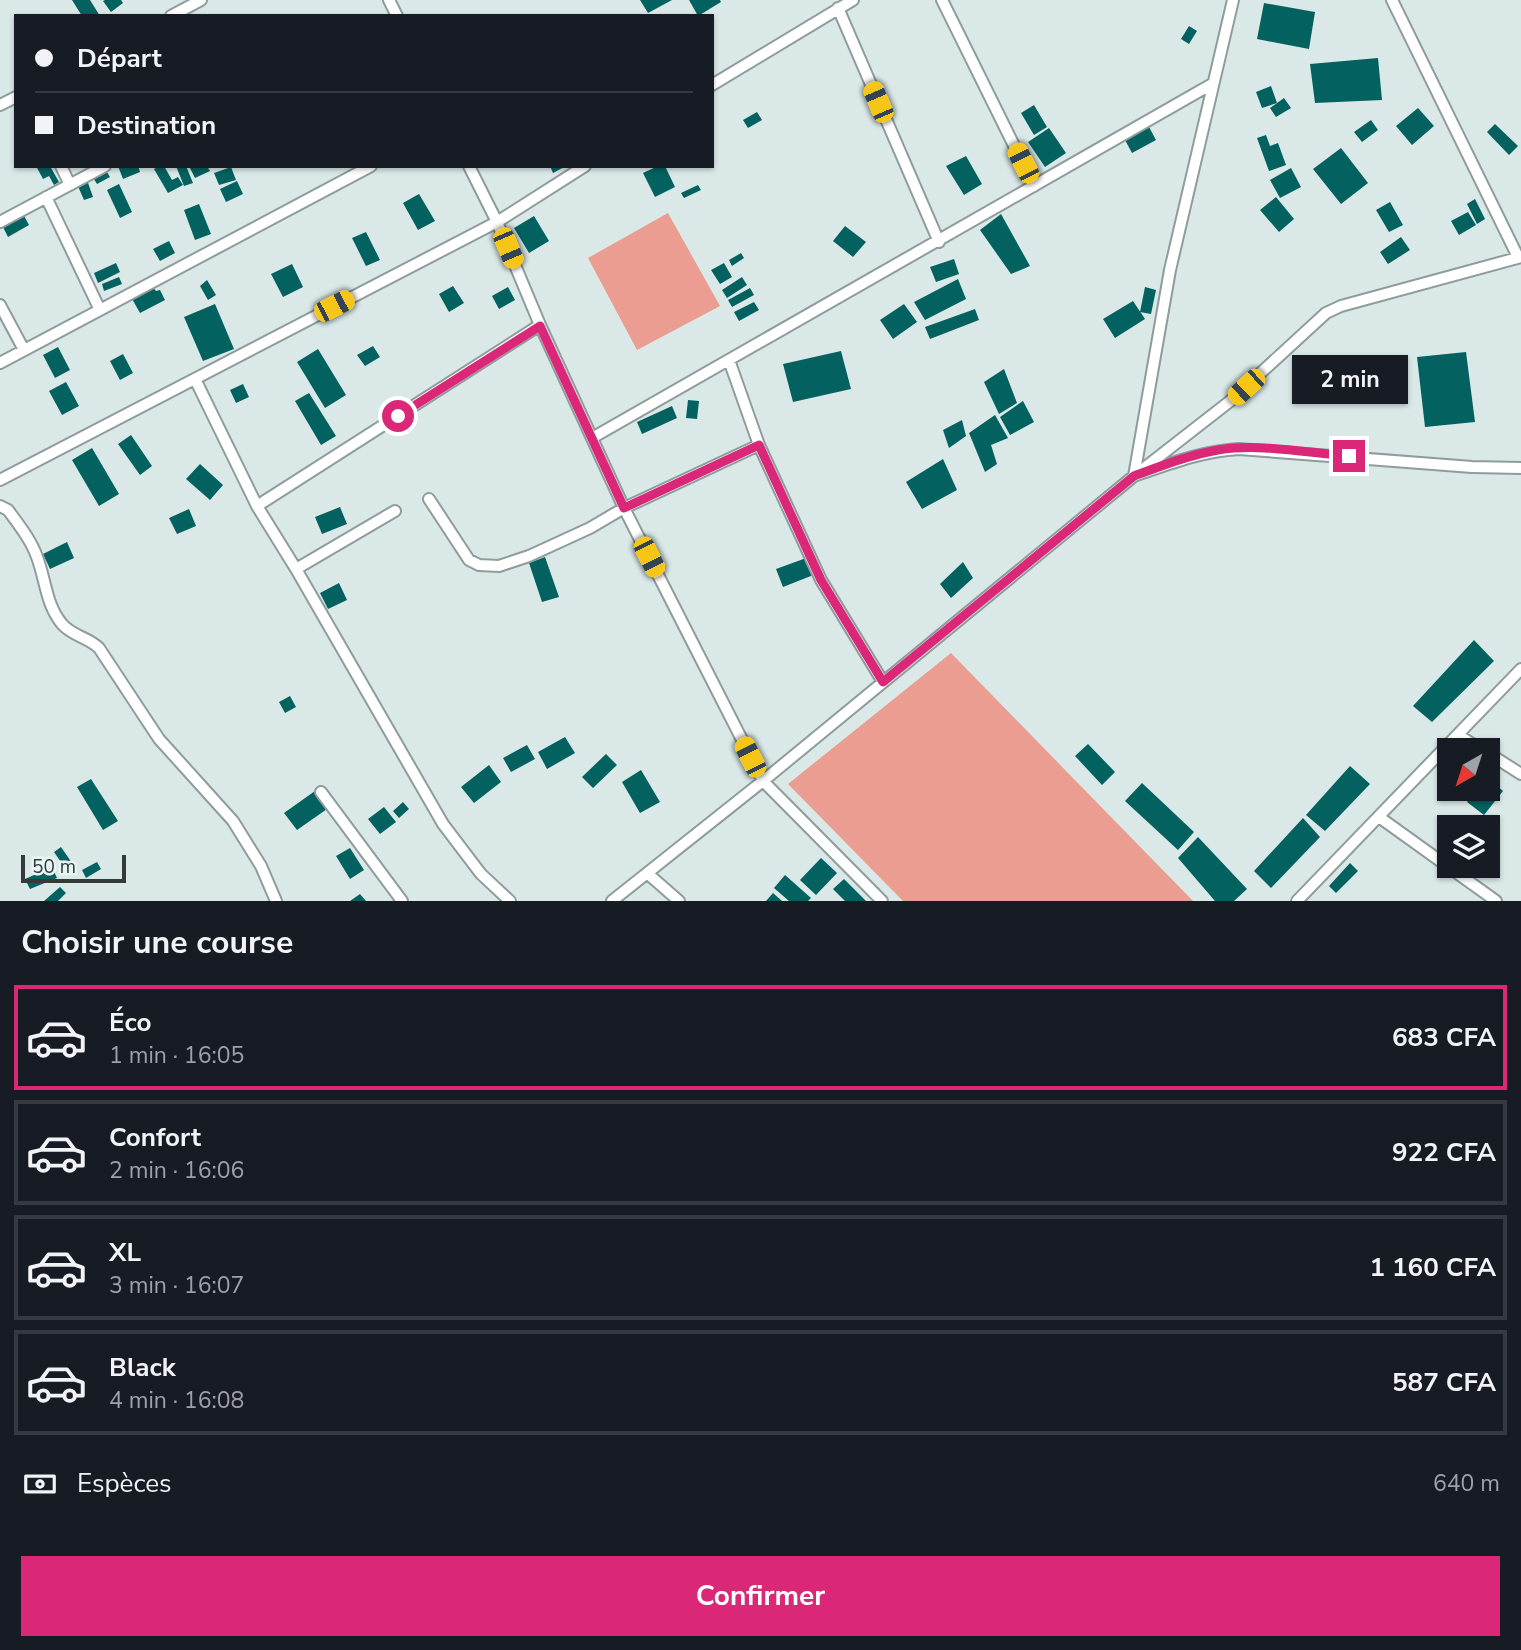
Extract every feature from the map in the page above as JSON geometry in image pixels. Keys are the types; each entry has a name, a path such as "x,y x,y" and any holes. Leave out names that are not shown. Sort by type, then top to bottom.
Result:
{"street":[{"path":"175,14 201,0"},
{"path":"714,84 853,0"},
{"path":"942,0 1034,186"},
{"path":"1134,476 1170,270 1233,0"},
{"path":"612,901 763,781 1134,476 1229,402 1326,313 1341,306 1520,257 1392,0"},
{"path":"838,8 939,242"},
{"path":"592,439 1212,84"},
{"path":"62,168 70,185"},
{"path":"0,222 101,168"},
{"path":"0,363 367,168"},
{"path":"470,168 497,222 540,326 624,508 763,781 882,901"},
{"path":"0,480 497,222 582,168"},
{"path":"46,197 100,310"},
{"path":"0,305 24,350"},
{"path":"257,506 540,326"},
{"path":"729,360 759,445 821,580 883,682"},
{"path":"195,379 257,506 443,824 481,874 510,901"},
{"path":"429,499 469,560 479,565 499,566 529,556 590,528 624,508 759,445"},
{"path":"1134,476 1184,458 1219,450 1240,449 1472,467 1521,468"},
{"path":"0,506 8,510 36,555 48,602 63,625 74,635 90,639 99,648 159,739 233,821 261,866 276,901"},
{"path":"296,569 395,511"},
{"path":"1297,901 1521,669"},
{"path":"1458,735 1463,738"},
{"path":"1500,761 1521,774"},
{"path":"321,792 402,901"},
{"path":"1378,817 1496,901"},
{"path":"647,873 679,901"}],"shaded area":[{"path":"668,213 720,306 637,350 588,258"},
{"path":"951,653 1193,901 903,901 788,784"}],"building":[{"path":"72,0 90,0 99,14 81,14"},
{"path":"121,0 123,3 111,12 103,1"},
{"path":"640,0 672,0 648,13"},
{"path":"689,0 720,0 721,2 701,14 697,14"},
{"path":"1264,3 1315,12 1309,49 1257,39"},
{"path":"1189,26 1197,31 1189,44 1181,39"},
{"path":"1378,58 1382,100 1315,103 1310,64"},
{"path":"1271,86 1277,103 1262,108 1256,92"},
{"path":"1284,98 1291,108 1276,117 1270,108"},
{"path":"1034,105 1047,127 1034,135 1021,113"},
{"path":"1418,108 1434,126 1412,145 1396,126"},
{"path":"757,112 762,120 748,128 743,120"},
{"path":"1371,120 1378,130 1362,142 1354,132"},
{"path":"1495,124 1518,146 1509,155 1487,132"},
{"path":"1149,127 1156,140 1132,153 1125,140"},
{"path":"1049,128 1066,153 1045,167 1028,142"},
{"path":"1266,135 1270,146 1278,143 1286,165 1269,171 1257,138"},
{"path":"1341,148 1368,183 1341,204 1313,169"},
{"path":"966,156 982,184 964,195 946,166"},
{"path":"37,168 51,168 59,182 54,185 49,176 43,179"},
{"path":"119,168 139,168 140,172 123,179"},
{"path":"165,168 172,180 178,177 183,185 168,193 154,169"},
{"path":"177,168 187,168 193,183 184,186"},
{"path":"190,168 208,168 210,171 195,178"},
{"path":"231,168 236,180 219,185 214,173"},
{"path":"654,168 666,168 675,187 655,197 643,173"},
{"path":"1291,168 1301,187 1280,198 1270,180"},
{"path":"105,169 110,177 97,184 92,176"},
{"path":"87,180 93,197 84,200 77,184"},
{"path":"237,181 243,194 226,202 220,189"},
{"path":"119,184 132,212 120,218 107,190"},
{"path":"698,185 701,190 684,198 681,193"},
{"path":"419,194 435,221 418,230 403,203"},
{"path":"1276,197 1294,219 1279,232 1260,210"},
{"path":"1475,199 1485,219 1477,224 1467,204"},
{"path":"1390,202 1403,225 1389,232 1376,210"},
{"path":"199,204 211,234 195,240 184,210"},
{"path":"1468,212 1476,225 1459,235 1451,221"},
{"path":"23,214 29,225 8,237 2,225"},
{"path":"1001,214 1030,266 1011,274 980,230"},
{"path":"534,216 549,241 529,253 514,228"},
{"path":"845,226 866,242 853,257 833,241"},
{"path":"366,232 380,260 366,266 352,238"},
{"path":"1401,237 1410,250 1388,264 1380,252"},
{"path":"169,241 175,253 160,261 153,249"},
{"path":"741,253 744,258 732,266 729,260"},
{"path":"954,259 959,274 936,282 930,267"},
{"path":"116,263 120,272 98,283 94,273"},
{"path":"724,263 732,277 720,284 711,270"},
{"path":"292,264 303,287 283,297 271,274"},
{"path":"119,277 122,284 104,291 102,284"},
{"path":"742,277 747,285 727,298 722,290"},
{"path":"958,279 966,299 925,320 914,302"},
{"path":"207,280 216,295 208,300 200,286"},
{"path":"152,286 156,291 160,290 165,300 140,313 131,297"},
{"path":"453,286 464,303 449,312 439,294"},
{"path":"508,287 515,300 499,309 492,296"},
{"path":"1145,287 1156,290 1151,314 1140,312"},
{"path":"750,288 754,295 732,307 728,300"},
{"path":"1133,301 1145,319 1115,338 1103,319"},
{"path":"754,302 759,310 739,321 734,312"},
{"path":"215,304 234,349 203,361 184,317"},
{"path":"904,304 917,322 893,339 880,320"},
{"path":"975,309 979,320 930,339 925,327"},
{"path":"373,346 380,357 365,366 357,355"},
{"path":"58,347 70,370 55,378 43,355"},
{"path":"318,349 346,395 325,408 297,362"},
{"path":"841,351 851,389 793,402 783,364"},
{"path":"1466,352 1475,422 1425,427 1417,357"},
{"path":"123,354 133,373 120,380 110,361"},
{"path":"1004,369 1017,403 999,414 984,382"},
{"path":"66,382 79,406 62,415 49,391"},
{"path":"243,384 249,397 236,403 230,390"},
{"path":"309,393 336,436 321,445 295,401"},
{"path":"688,400 699,401 697,419 686,418"},
{"path":"1023,401 1034,422 1010,435 1000,417"},
{"path":"672,406 677,418 642,434 637,422"},
{"path":"995,415 1008,438 991,445 997,464 985,472 969,433"},
{"path":"962,420 966,436 949,448 943,430"},
{"path":"131,435 152,466 140,475 118,444"},
{"path":"92,448 119,494 99,506 72,460"},
{"path":"943,459 957,490 922,509 906,482"},
{"path":"200,464 223,485 210,500 186,479"},
{"path":"340,507 347,524 322,534 315,517"},
{"path":"189,509 196,526 177,534 169,518"},
{"path":"67,542 74,558 50,569 43,554"},
{"path":"545,557 559,597 542,602 529,563"},
{"path":"809,557 816,574 783,587 776,569"},
{"path":"963,562 973,578 951,598 940,584"},
{"path":"339,583 347,600 328,609 320,593"},
{"path":"1474,640 1494,661 1432,722 1413,706"},
{"path":"290,696 296,707 285,713 279,702"},
{"path":"565,737 575,753 547,769 538,752"},
{"path":"1088,744 1115,772 1102,785 1075,756"},
{"path":"527,745 535,759 511,772 503,758"},
{"path":"606,754 617,765 593,788 582,777"},
{"path":"489,765 501,782 474,803 461,787"},
{"path":"1350,766 1370,784 1325,831 1306,815"},
{"path":"641,770 660,802 640,813 622,782"},
{"path":"91,779 118,821 103,830 77,787"},
{"path":"1142,783 1194,832 1178,850 1125,801"},
{"path":"315,791 327,809 297,830 284,813"},
{"path":"403,802 409,809 399,818 393,811"},
{"path":"1467,802 1494,802 1484,815"},
{"path":"384,807 396,822 380,834 368,819"},
{"path":"1303,818 1320,837 1271,888 1254,871"},
{"path":"1198,837 1247,889 1234,901 1215,901 1178,858"},
{"path":"61,847 72,863 65,868 54,852"},
{"path":"350,848 364,870 350,879 336,856"},
{"path":"821,858 837,873 816,895 800,880"},
{"path":"97,862 101,869 86,878 82,870"},
{"path":"1350,863 1358,871 1336,893 1329,886"},
{"path":"52,867 57,878 30,889 25,879"},
{"path":"785,875 811,898 808,901 789,901 774,888"},
{"path":"844,879 866,901 845,901 833,889"},
{"path":"60,887 66,893 58,901 44,901"},
{"path":"773,893 782,901 766,901"},
{"path":"360,894 366,901 350,901"}],"route":[{"path":"398,416 540,326 624,508 759,445 821,580 883,682 1134,476 1184,458 1219,450 1269,450 1349,456"}]}
